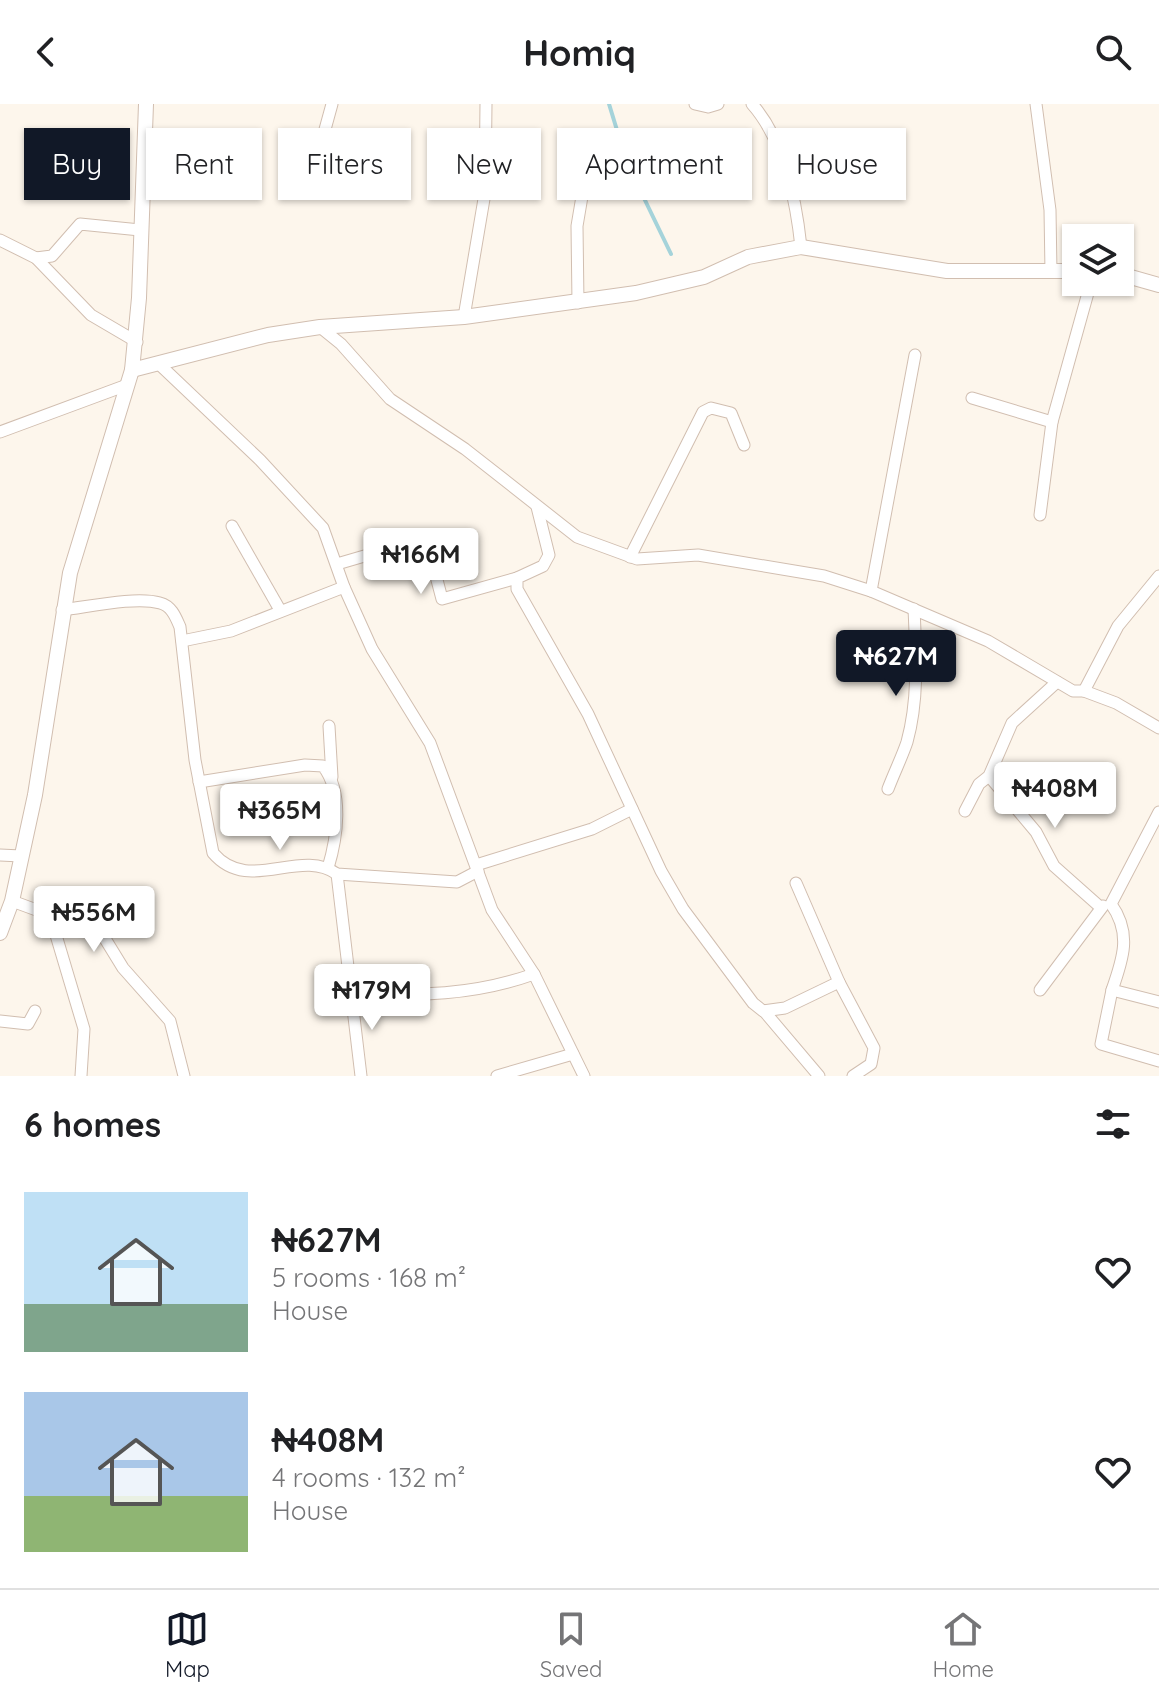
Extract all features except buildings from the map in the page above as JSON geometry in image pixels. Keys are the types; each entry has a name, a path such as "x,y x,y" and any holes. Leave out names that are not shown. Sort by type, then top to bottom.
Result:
{"street":[{"path":"0,933 12,901 21,856 47,722 70,573 132,370 137,342 146,104"},
{"path":"325,128 332,104"},
{"path":"464,317 485,193 486,104"},
{"path":"695,104 708,107 718,104"},
{"path":"752,104 772,133 796,208 801,247"},
{"path":"1036,104 1050,210 1051,272"},
{"path":"578,303 577,226 581,200"},
{"path":"36,258 52,256 80,224 140,230"},
{"path":"0,240 36,258 91,315 137,342"},
{"path":"132,370 268,335 320,327 464,317 578,303 682,283 748,257 801,247 947,271 1062,272"},
{"path":"1134,278 1159,285"},
{"path":"1040,515 1052,422 1087,296"},
{"path":"320,327 341,344 390,399 465,449 577,537 630,557 657,559 698,555 824,576 871,591 988,641 1073,691 1084,691 1116,703 1159,728"},
{"path":"871,591 915,355"},
{"path":"160,365 323,528 344,587 372,649 430,743 492,910 534,974 584,1076"},
{"path":"0,432 127,385"},
{"path":"972,398 1052,422"},
{"path":"630,557 647,517 684,455 703,412 711,408 731,413 744,445"},
{"path":"337,564 426,538 442,599 517,578 543,566 549,555 537,506"},
{"path":"232,526 280,610"},
{"path":"1084,691 1118,626 1159,576"},
{"path":"517,578 517,589 588,714 683,909 753,1003 819,1076"},
{"path":"182,641 231,631 344,587"},
{"path":"62,610 142,601 162,603 172,611 182,641 199,782 213,853 222,863 239,871 264,873 311,865 332,871 457,882 477,868 592,829 632,809"},
{"path":"888,789 907,742 910,724 917,671 914,609"},
{"path":"965,811 979,784 989,776 1012,723 1057,682"},
{"path":"329,726 336,842 332,871 354,992 355,1051 361,1076"},
{"path":"199,782 305,765 323,766 332,778"},
{"path":"989,776 1036,832 1054,866 1123,920 1123,959 1112,990 1101,1044 1159,1061"},
{"path":"1040,990 1105,905 1159,812"},
{"path":"0,855 21,856"},
{"path":"796,883 839,982 874,1048 871,1064 853,1076"},
{"path":"12,901 50,915 96,924 133,981 170,1021 184,1076"},
{"path":"50,915 84,1029 81,1076"},
{"path":"354,992 390,995 489,990 534,974"},
{"path":"763,1011 785,1008 839,982"},
{"path":"1112,990 1159,1002"},
{"path":"0,1021 28,1024 35,1011"},
{"path":"497,1076 573,1054"}],"waterway":[{"path":"609,104 627,163 671,254"}]}
